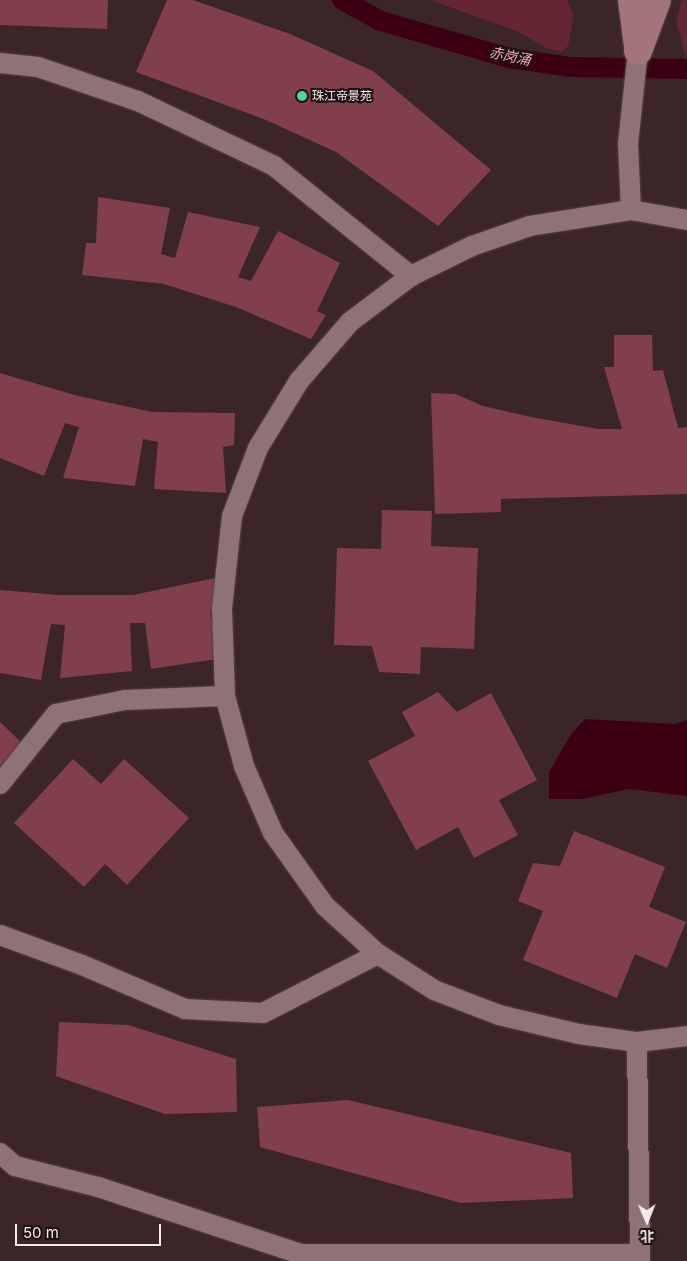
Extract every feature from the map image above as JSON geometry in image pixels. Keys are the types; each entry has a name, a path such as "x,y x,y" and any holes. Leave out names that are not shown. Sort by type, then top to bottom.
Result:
{"main road":[{"path":"632,0 638,51"},
{"path":"638,51 656,0"}],"street":[{"path":"631,210 628,144 638,51"},
{"path":"0,64 38,67 138,101 274,166 411,276"},
{"path":"687,220 631,210 530,226 472,246 411,276 350,322 299,381 258,448 232,516 222,608 225,696 244,766 273,833 325,906 378,954 434,990 499,1015 579,1034 637,1042 687,1036"},
{"path":"0,784 56,714 124,700 225,696"},
{"path":"0,935 82,965 185,1009 263,1013 378,954"},
{"path":"0,1153 15,1166 98,1187 300,1254 640,1258 637,1042"}],"shaded area":[{"path":"430,0 567,0 574,16 568,46 561,52 546,48 519,32"},
{"path":"682,0 687,0 687,59 676,22"},
{"path":"585,719 675,724 687,720 687,796 629,789 582,799 549,799 549,772 572,733"}],"building":[{"path":"0,0 108,0 107,29 0,25"},
{"name":"珠江帝景苑","path":"167,0 193,0 290,34 373,71 491,170 438,226 336,152 266,120 136,72"},
{"path":"98,197 170,208 161,254 175,258 188,212 260,227 238,277 251,281 278,231 340,263 317,311 326,315 311,339 236,307 164,284 82,275 86,243 96,243"},
{"path":"614,335 652,335 653,371 663,370 678,428 687,427 687,494 501,499 501,512 435,514 431,393 456,394 483,406 531,417 598,429 622,429 604,367 614,367"},
{"path":"0,373 78,396 152,412 235,413 234,445 223,447 226,493 154,489 158,442 143,439 135,486 63,478 79,427 65,423 44,476 0,458"},
{"path":"382,510 432,511 431,546 478,548 474,649 421,647 420,674 379,672 372,646 334,645 337,548 381,549"},
{"path":"215,578 220,610 210,614 223,658 151,669 145,623 130,623 132,671 60,678 65,625 51,624 41,680 0,673 0,590 58,595 133,595"},
{"path":"438,692 457,712 491,693 537,780 499,800 518,835 474,858 458,827 416,850 368,761 415,736 402,712"},
{"path":"0,722 22,743 0,766"},
{"path":"73,759 101,784 124,759 189,818 127,885 105,864 84,887 14,823"},
{"path":"574,831 665,867 649,907 686,922 667,968 635,954 617,998 523,960 543,911 518,901 533,863 560,866"},
{"path":"59,1022 128,1025 236,1059 237,1112 165,1114 56,1076"},
{"path":"348,1100 571,1153 573,1198 461,1203 260,1147 257,1107"}],"waterway":[{"name":"赤岗涌","path":"342,0 381,21 509,58 571,67 687,69"}],"place":[{"name":"珠江帝景苑","path":"302,96"}]}
